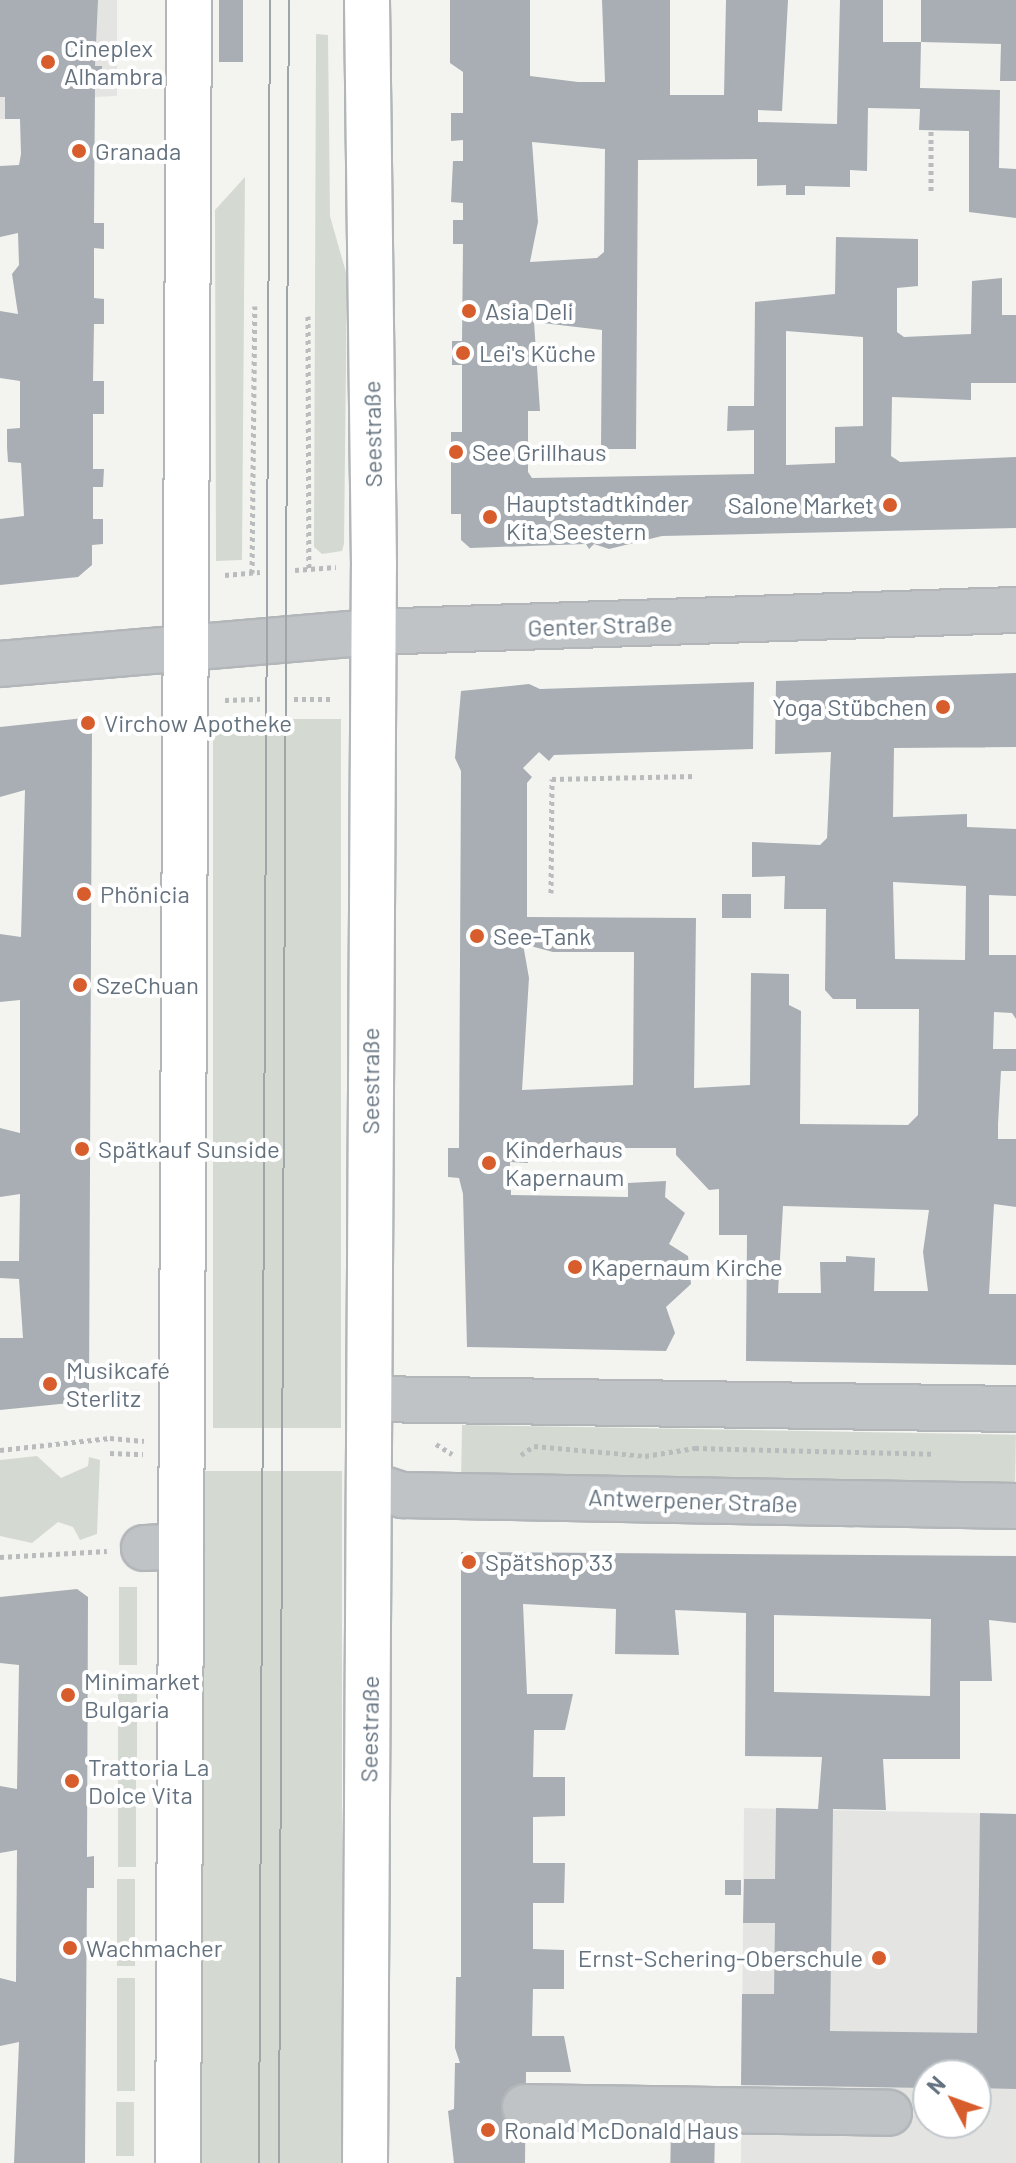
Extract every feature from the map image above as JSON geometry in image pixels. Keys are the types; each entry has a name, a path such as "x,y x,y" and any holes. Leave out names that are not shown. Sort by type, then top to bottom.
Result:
{"main road":[{"path":"178,2163 146,1548 180,1450 189,0"},
{"name":"Seestraße","path":"365,2163 371,1485 372,632 367,0"}],"street":[{"name":"Genter Straße","path":"0,664 372,632 1016,610"},
{"path":"371,1399 1016,1409"},
{"name":"Antwerpener Straße","path":"371,1485 402,1495 521,1478 660,1503 1016,1506"},
{"path":"525,2107 889,2113"}],"path":[{"path":"931,130 931,191"},
{"path":"216,576 256,572 255,306"},
{"path":"308,316 309,569"},
{"path":"295,570 345,566"},
{"path":"221,700 260,699"},
{"path":"294,699 333,699"},
{"path":"551,893 552,779 696,776"},
{"path":"511,1184 585,1184"},
{"path":"521,1478 534,1446 537,1401"},
{"path":"912,1505 915,1407"},
{"path":"0,1450 110,1438 180,1450"},
{"path":"436,1444 457,1457"},
{"path":"534,1446 645,1456 695,1448 914,1457 933,1454"},
{"path":"521,1478 534,1446"},
{"path":"0,1557 146,1548"}],"shaded area":[{"name":"Cineplex Alhambra","path":"0,0 117,0 117,96 95,97 95,119 0,119"},
{"path":"316,34 328,35 330,216 347,276 344,544 342,551 322,554 314,547"},
{"path":"245,177 242,560 216,561 215,210"},
{"path":"213,719 341,719 341,1428 213,1428"},
{"path":"462,1425 1016,1435 1015,1483 461,1473"},
{"path":"37,1456 61,1478 88,1466 89,1457 100,1460 97,1534 80,1540 73,1527 58,1522 32,1543 0,1536 0,1460"},
{"path":"202,1471 342,1471 342,2163 202,2163"},
{"path":"119,1587 137,1587 137,1665 119,1665"},
{"path":"118,1677 137,1677 137,1764 118,1764"},
{"path":"118,1778 136,1778 136,1867 118,1867"},
{"name":"Ernst-Schering-Oberschule","path":"744,1808 1016,1814 1016,2163 741,2163"},
{"path":"117,1879 135,1879 135,1966 117,1966"},
{"path":"117,1978 135,1978 135,2091 117,2091"},
{"path":"116,2102 134,2102 134,2156 116,2156"}],"building":[{"path":"0,0 98,0 95,66 102,66 101,85 95,86 94,223 104,223 104,249 94,248 94,298 104,299 104,324 94,324 93,381 104,381 104,414 93,414 93,469 104,469 103,487 93,487 93,519 103,519 103,544 92,545 92,565 78,577 0,585 0,519 24,516 21,463 8,462 7,447 7,429 20,428 20,381 0,378 0,311 18,314 12,274 19,265 18,233 0,237 0,166 19,165 21,154 20,119 5,119 5,97 0,97"},
{"path":"219,0 243,0 243,62 219,62"},
{"path":"450,0 530,0 530,76 605,82 602,0 670,0 670,95 724,95 726,0 788,0 782,111 758,110 758,122 837,124 840,0 883,0 883,42 921,42 920,88 1000,90 999,168 1016,169 1016,218 969,212 969,131 919,130 920,109 868,108 867,171 850,170 850,187 805,186 805,195 786,195 786,185 757,186 757,159 638,160 636,449 601,449 602,330 534,322 540,411 528,411 528,472 532,478 754,474 754,430 727,431 728,406 754,406 755,302 835,294 836,237 918,239 918,286 897,288 897,332 904,337 971,334 972,281 1002,278 1002,315 1016,315 1016,383 971,383 971,400 892,397 891,456 900,462 1016,457 1016,528 662,536 609,549 594,544 589,549 586,544 470,548 461,540 461,514 451,514 451,432 462,432 462,365 452,365 452,341 462,341 463,244 453,244 453,220 463,220 463,203 451,202 453,161 463,161 463,140 451,141 451,113 463,113 463,72 450,63","holes":["532,142 605,149 604,252 597,258 530,262 538,222","786,331 863,337 863,426 835,427 835,463 786,465"]},
{"path":"921,0 1016,0 1016,81 1000,81 1001,44 921,42"},
{"path":"1016,673 1016,747 894,748 893,817 967,814 967,827 1016,829 1016,896 989,895 989,955 1016,955 1016,1019 1012,1013 994,1012 993,1049 1016,1049 1016,1071 1001,1071 998,1139 1016,1139 1016,1207 994,1204 989,1294 1016,1294 1016,1365 746,1361 747,1235 719,1235 719,1189 709,1190 676,1155 676,1148 619,1148 619,1161 527,1155 528,1163 510,1162 511,1195 628,1197 628,1183 666,1181 665,1197 685,1213 669,1244 688,1256 691,1284 666,1307 675,1333 666,1351 467,1347 463,1194 459,1178 448,1177 448,1148 459,1148 461,771 455,758 461,691 529,684 540,689 754,682 753,749 554,755 549,761 539,752 523,768 532,777 527,783 527,917 696,918 694,1088 750,1085 751,973 789,974 789,1005 801,1011 800,1124 908,1125 918,1115 919,1009 856,1009 856,999 833,999 825,990 826,909 784,909 785,876 752,877 752,842 820,845 827,838 831,752 775,754 776,681","holes":["893,882 966,886 965,960 895,959","523,944 553,952 634,952 633,1085 522,1090 529,978","783,1206 929,1210 923,1252 928,1291 874,1291 875,1258 846,1256 846,1262 820,1262 821,1293 778,1293"]},
{"path":"84,718 92,727 89,1393 80,1402 0,1410 0,1338 23,1338 19,1279 0,1278 0,1261 19,1261 20,1194 0,1197 0,1128 20,1133 20,1000 0,1002 0,934 21,937 25,790 0,797 0,727"},
{"path":"722,894 751,894 751,918 722,918"},
{"path":"461,1552 1016,1556 1016,1623 989,1620 992,1681 960,1681 960,1759 883,1759 886,1810 833,1809 830,2031 977,2033 980,1813 1016,1814 1016,2089 992,2088 992,2059 912,2059 912,2088 741,2085 742,1994 774,1994 775,1923 743,1923 744,1879 775,1879 776,1808 818,1809 822,1757 745,1756 746,1613 675,1610 679,1655 615,1654 616,1609 523,1604 527,1694 573,1694 565,1730 534,1730 533,1777 565,1777 565,1816 533,1817 533,1863 565,1863 564,1903 533,1903 533,1949 564,1950 564,1989 533,1989 532,2036 564,2036 571,2072 526,2072 525,2163 454,2163 448,2111 454,2109 455,2063 460,2063 455,2048 456,1977 461,1977","holes":["774,1615 931,1619 930,1696 774,1692"]},
{"path":"77,1589 88,1597 87,1857 94,1856 94,1888 87,1888 85,2163 14,2163 19,2042 0,2046 0,1978 16,1982 17,1850 0,1853 0,1786 17,1789 19,1665 0,1663 0,1597"},
{"path":"725,1880 741,1880 741,1895 725,1895"},
{"path":"671,2127 715,2128 714,2163 670,2163"}],"tram line":[{"path":"259,2163 270,0"},
{"path":"279,2163 289,0"}],"place":[{"name":"Cineplex Alhambra","path":"48,62"},
{"name":"Granada","path":"79,151"},
{"name":"Asia Deli","path":"469,311"},
{"name":"Lei's Küche","path":"463,353"},
{"name":"See Grillhaus","path":"456,452"},
{"name":"Salone Market","path":"890,505"},
{"name":"Hauptstadtkinder Kita Seestern","path":"490,517"},
{"name":"Yoga Stübchen","path":"943,707"},
{"name":"Virchow Apotheke","path":"88,723"},
{"name":"Phönicia","path":"84,894"},
{"name":"See-Tank","path":"477,936"},
{"name":"SzeChuan","path":"80,985"},
{"name":"Spätkauf Sunside","path":"82,1149"},
{"name":"Kinderhaus Kapernaum","path":"489,1163"},
{"name":"Kapernaum Kirche","path":"575,1267"},
{"name":"Musikcafé Sterlitz","path":"50,1384"},
{"name":"Spätshop 33","path":"469,1562"},
{"name":"Minimarket Bulgaria","path":"68,1695"},
{"name":"Trattoria La Dolce Vita","path":"72,1781"},
{"name":"Wachmacher","path":"70,1948"},
{"name":"Ernst-Schering-Oberschule","path":"879,1958"},
{"name":"Ronald McDonald Haus","path":"488,2130"}]}
